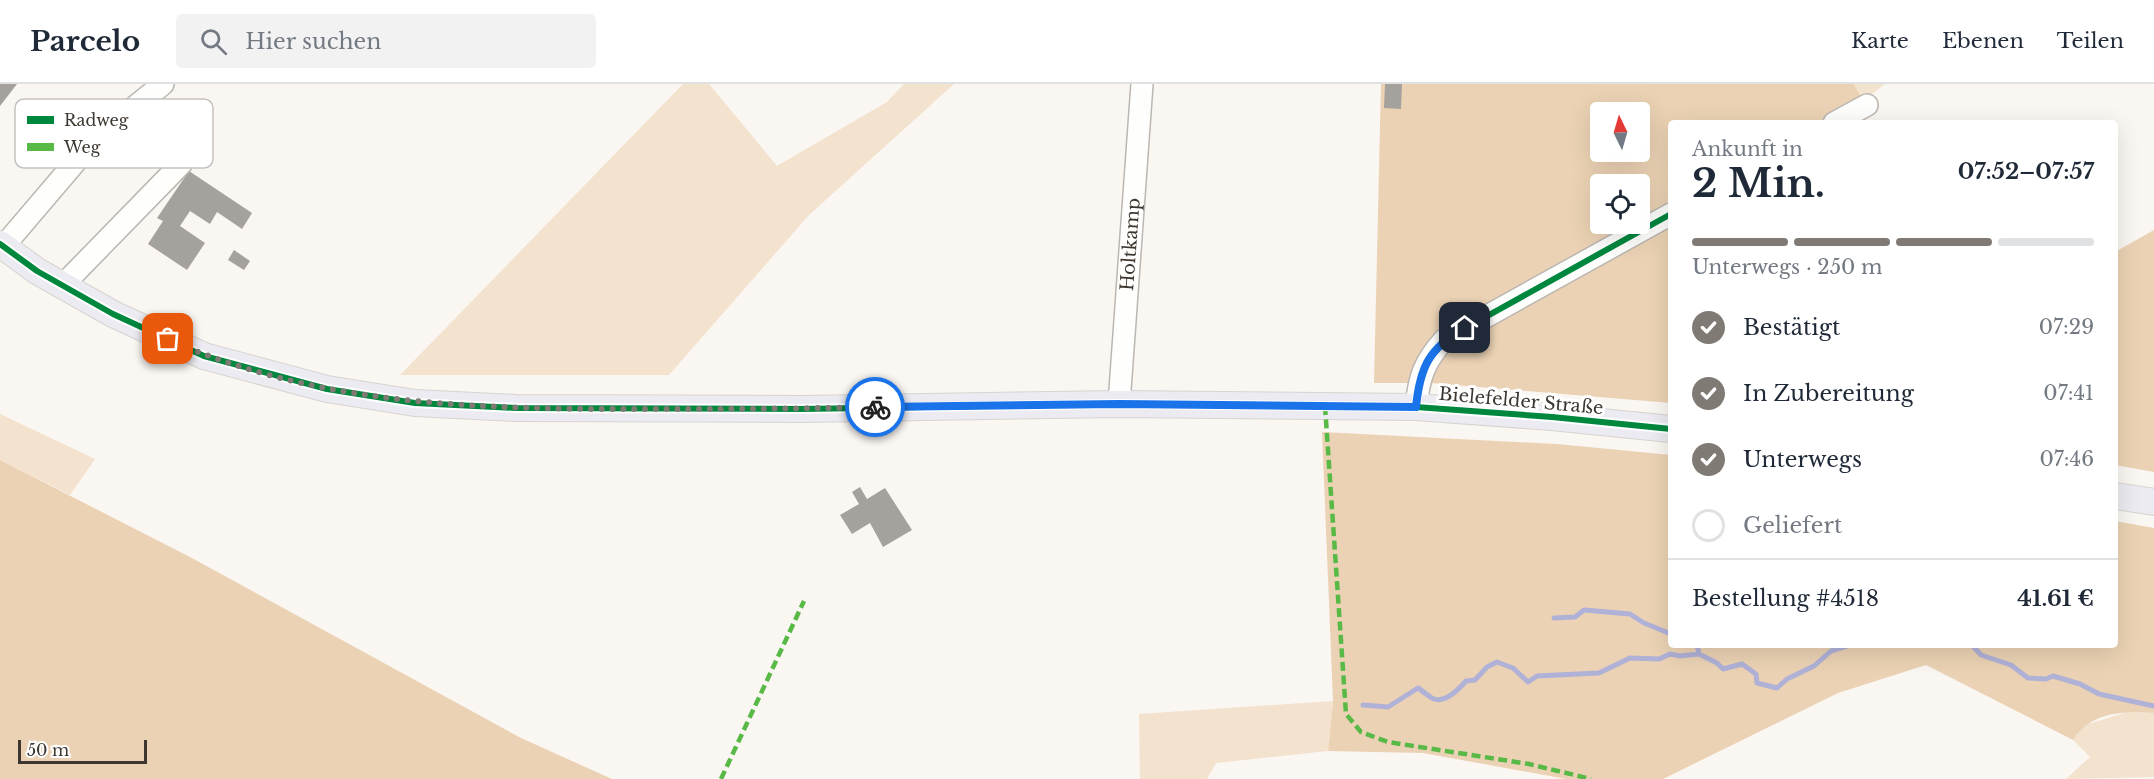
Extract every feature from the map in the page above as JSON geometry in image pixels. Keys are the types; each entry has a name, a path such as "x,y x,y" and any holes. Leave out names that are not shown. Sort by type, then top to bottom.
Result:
{"main road":[{"name":"Bielefelder Straße","path":"2,245 113,314 204,356 327,389 415,402 516,408 587,409 1119,404 1416,407 1668,429"},
{"path":"2118,496 2154,502"}],"street":[{"path":"145,99 163,84"},
{"name":"Holtkamp","path":"1119,404 1142,84"},
{"path":"1840,120 1867,105"},
{"path":"2,245 70,168"},
{"path":"63,285 177,168"},
{"path":"1416,407 1419,384 1428,358 1444,340 1668,216"}],"shaded area":[{"path":"683,84 709,84 777,166 887,102 904,84 954,84 809,215 669,375 400,375"},
{"path":"1381,84 1854,84 1863,101 1828,120 1668,120 1668,210 1650,220 1650,174 1590,174 1590,234 1624,234 1440,336 1410,383 1374,383"},
{"path":"1854,84 1885,84 1863,101"},
{"path":"1668,225 1668,403 1431,383 1437,361 1447,348"},
{"path":"2154,230 2154,472 2118,466 2118,250"},
{"path":"0,414 95,459 70,495 0,460"},
{"path":"1322,432 1557,444 1668,455 1668,648 2118,648 2118,522 2154,528 2154,713 2130,712 2108,715 2089,724 2073,740 1926,665 1838,693 1663,779 1566,779 1423,753 1328,751 1333,701"},
{"path":"0,460 190,557 521,738 612,779 0,779"},
{"path":"1333,701 1328,751 1216,763 1207,779 1140,779 1139,714"},
{"path":"2127,712 2154,713 2154,777 2066,779 2090,757 2073,740 2082,726"}],"building":[{"path":"0,84 17,84 0,106"},
{"path":"1385,84 1402,84 1401,109 1384,108"},
{"path":"189,171 252,213 242,229 217,212 210,224 190,211 180,226 205,243 187,270 148,244 163,221 157,218"},
{"path":"234,250 250,261 244,270 228,260"},
{"path":"860,487 867,499 885,488 912,530 883,547 870,523 852,534 840,515 859,504 852,492"}],"waterway":[{"path":"1554,618 1575,617 1584,610 1630,614 1644,623 1668,633"},
{"path":"1698,648 1699,654"},
{"path":"1363,705 1388,707 1418,688 1434,699 1443,699 1460,688 1466,681 1475,680 1487,667 1497,662 1513,668 1528,682 1537,676 1599,673 1630,658 1659,659 1670,654 1680,656 1699,654 1717,663 1723,669 1742,664 1756,674 1757,683 1777,688 1787,679 1814,666 1831,651 1840,648"},
{"path":"1975,648 1981,655 2011,665 2028,678 2046,679 2053,676 2080,684 2099,694 2154,706"}],"marked path":[{"path":"1325,406 1346,714 1361,732 1388,742 1529,764 1591,779"},
{"path":"721,779 804,601"}],"cycle path":[{"path":"1416,407 1424,371 1444,340 1668,216"},
{"path":"0,244 37,271 113,314 204,356 327,389 415,403 516,408 801,409 1119,404 1416,407 1668,429"}],"way so far":[{"path":"168,339 204,356 327,389 415,402 516,408 875,407"}],"route":[{"path":"875,407 1119,404 1416,407 1419,384 1428,358 1444,340 1465,328"}]}
